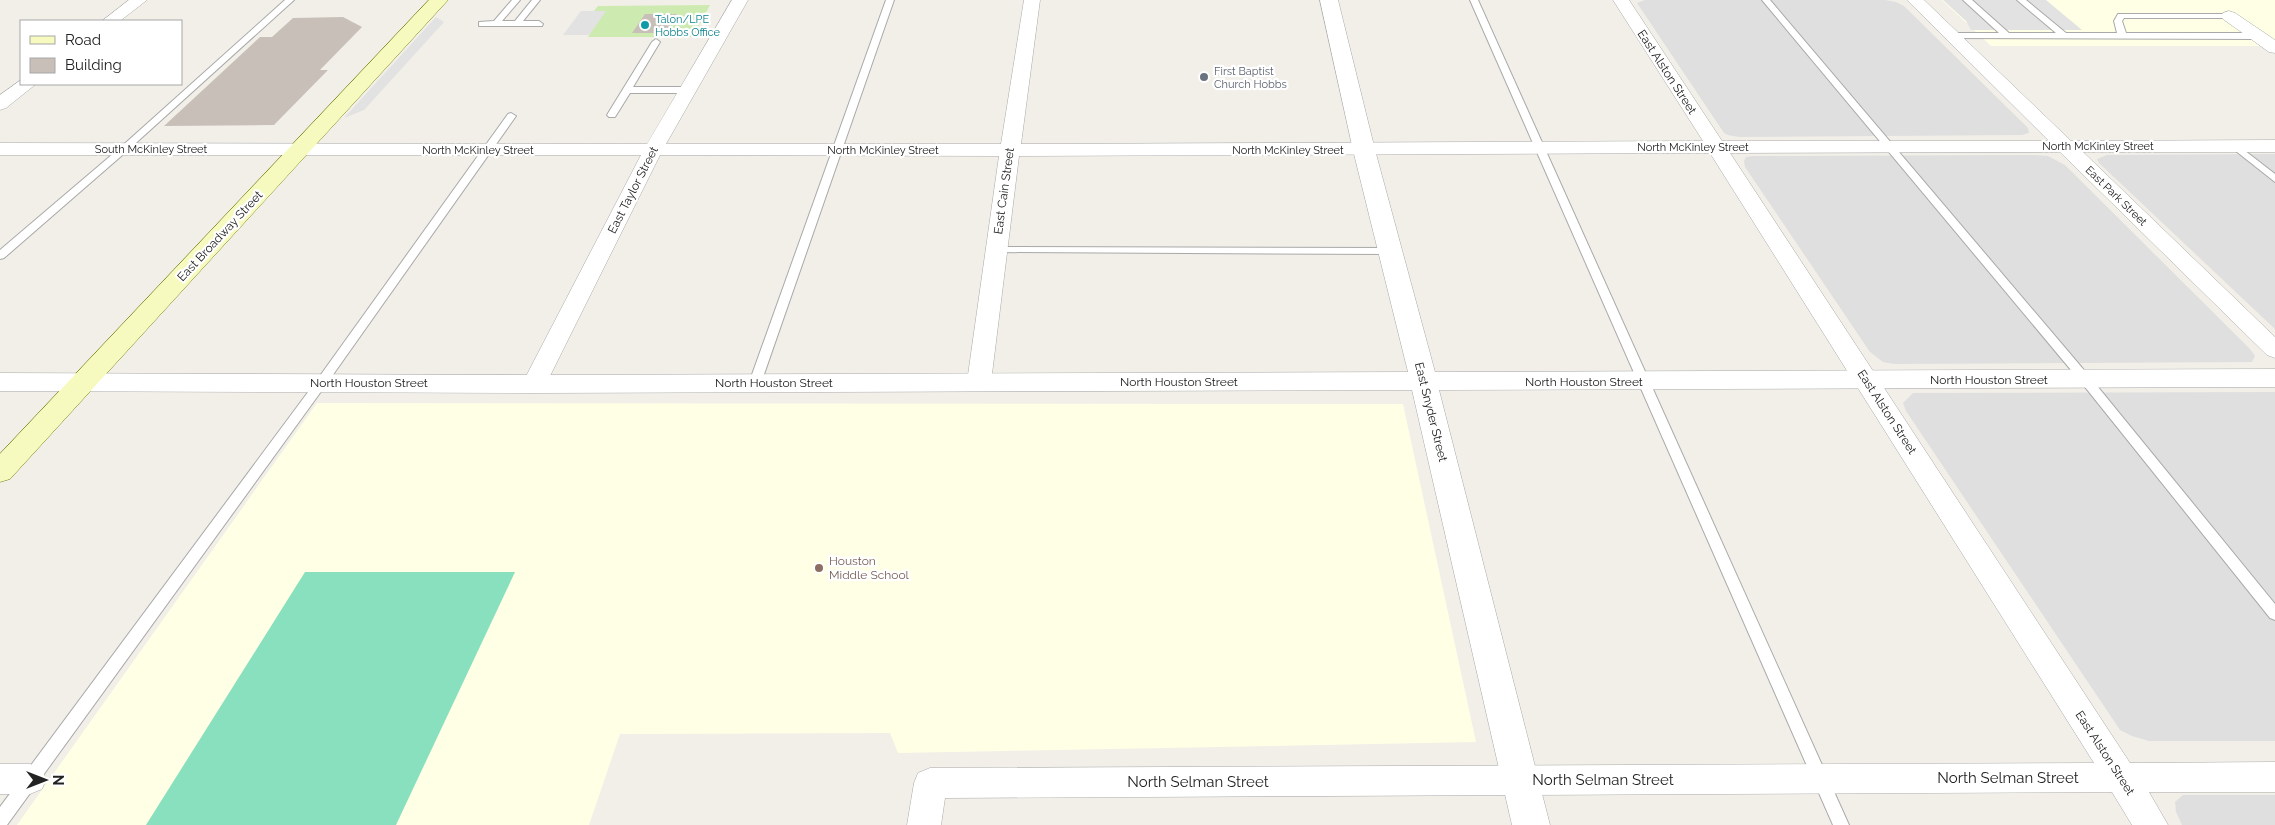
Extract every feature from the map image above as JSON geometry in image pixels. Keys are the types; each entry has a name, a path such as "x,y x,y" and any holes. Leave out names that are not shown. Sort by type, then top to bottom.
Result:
{"main road":[{"name":"East Broadway Street","path":"0,472 439,0"}],"street":[{"path":"111,20 139,0"},
{"name":"East Taylor Street","path":"534,384 653,150 740,0"},
{"name":"East Cain Street","path":"979,382 1032,0"},
{"name":"East Snyder Street","path":"1329,0 1364,150 1424,382 1531,825"},
{"name":"East Alston Street","path":"1621,0 1714,147 1868,380 2151,825"},
{"name":"East Park Street","path":"1915,0 2275,350"},
{"path":"2229,16 2275,48"},
{"path":"0,104 26,85"},
{"name":"North McKinley Street","path":"301,149 1364,150 2275,146"},
{"name":"South McKinley Street","path":"0,149 301,149"},
{"name":"North Houston Street","path":"0,382 534,384 1643,382 2275,378"},
{"name":"North Selman Street","path":"924,825 930,783 2275,777"}],"lane":[{"path":"0,256 124,149 290,0"},
{"path":"496,24 516,0"},
{"path":"517,24 536,0"},
{"path":"755,383 890,0"},
{"path":"1474,0 1841,825"},
{"path":"1766,0 2085,379 2275,614"},
{"path":"1967,0 2007,36"},
{"path":"2021,0 2064,36"},
{"path":"2124,36 2120,32 2118,21 2121,16 2229,16"},
{"path":"482,24 538,24"},
{"path":"1952,36 2257,36"},
{"path":"612,115 656,42"},
{"path":"627,90 688,90"},
{"path":"0,822 15,779 321,383 511,116"},
{"path":"2235,146 2275,179"},
{"path":"996,250 1390,251"}],"shaded area":[{"path":"1645,0 1885,0 1896,2 1904,6 2028,128 2029,133 2022,135 1739,137 1728,135 1724,133 1637,3"},
{"path":"1942,0 2275,0 2275,46 1991,46"},
{"path":"1943,0 2046,0 2082,30 1971,30 1966,21"},
{"path":"581,11 606,11 589,35 563,35"},
{"path":"436,17 444,22 364,110 344,118"},
{"path":"2275,154 2275,329 2099,163 2097,159 2107,155"},
{"path":"1753,156 2048,156 2065,165 2250,349 2255,356 2252,362 1894,364 1883,362 1870,352 1745,167 1744,161 1746,157"},
{"path":"2275,392 2275,741 2149,741 2132,736 2120,730 1906,411 1903,403 1913,393"},
{"name":"Houston Middle School","path":"317,403 1403,404 1476,742 898,753 890,733 620,734 589,825 17,825"},
{"path":"2183,795 2275,795 2275,825 2182,825 2176,812 2175,802"}],"green space":[{"path":"710,5 693,37 588,37 605,11 594,11 598,6"},
{"path":"305,572 515,572 396,825 146,825"}],"building":[{"path":"645,14 677,14 665,33 632,33"},
{"path":"343,17 362,27 320,70 328,70 274,125 164,126 260,37 272,37 293,18"}],"place":[{"name":"Talon/LPE Hobbs Office","path":"645,25"},
{"name":"First Baptist Church Hobbs","path":"1204,77"},
{"name":"Houston Middle School","path":"819,568"}]}
